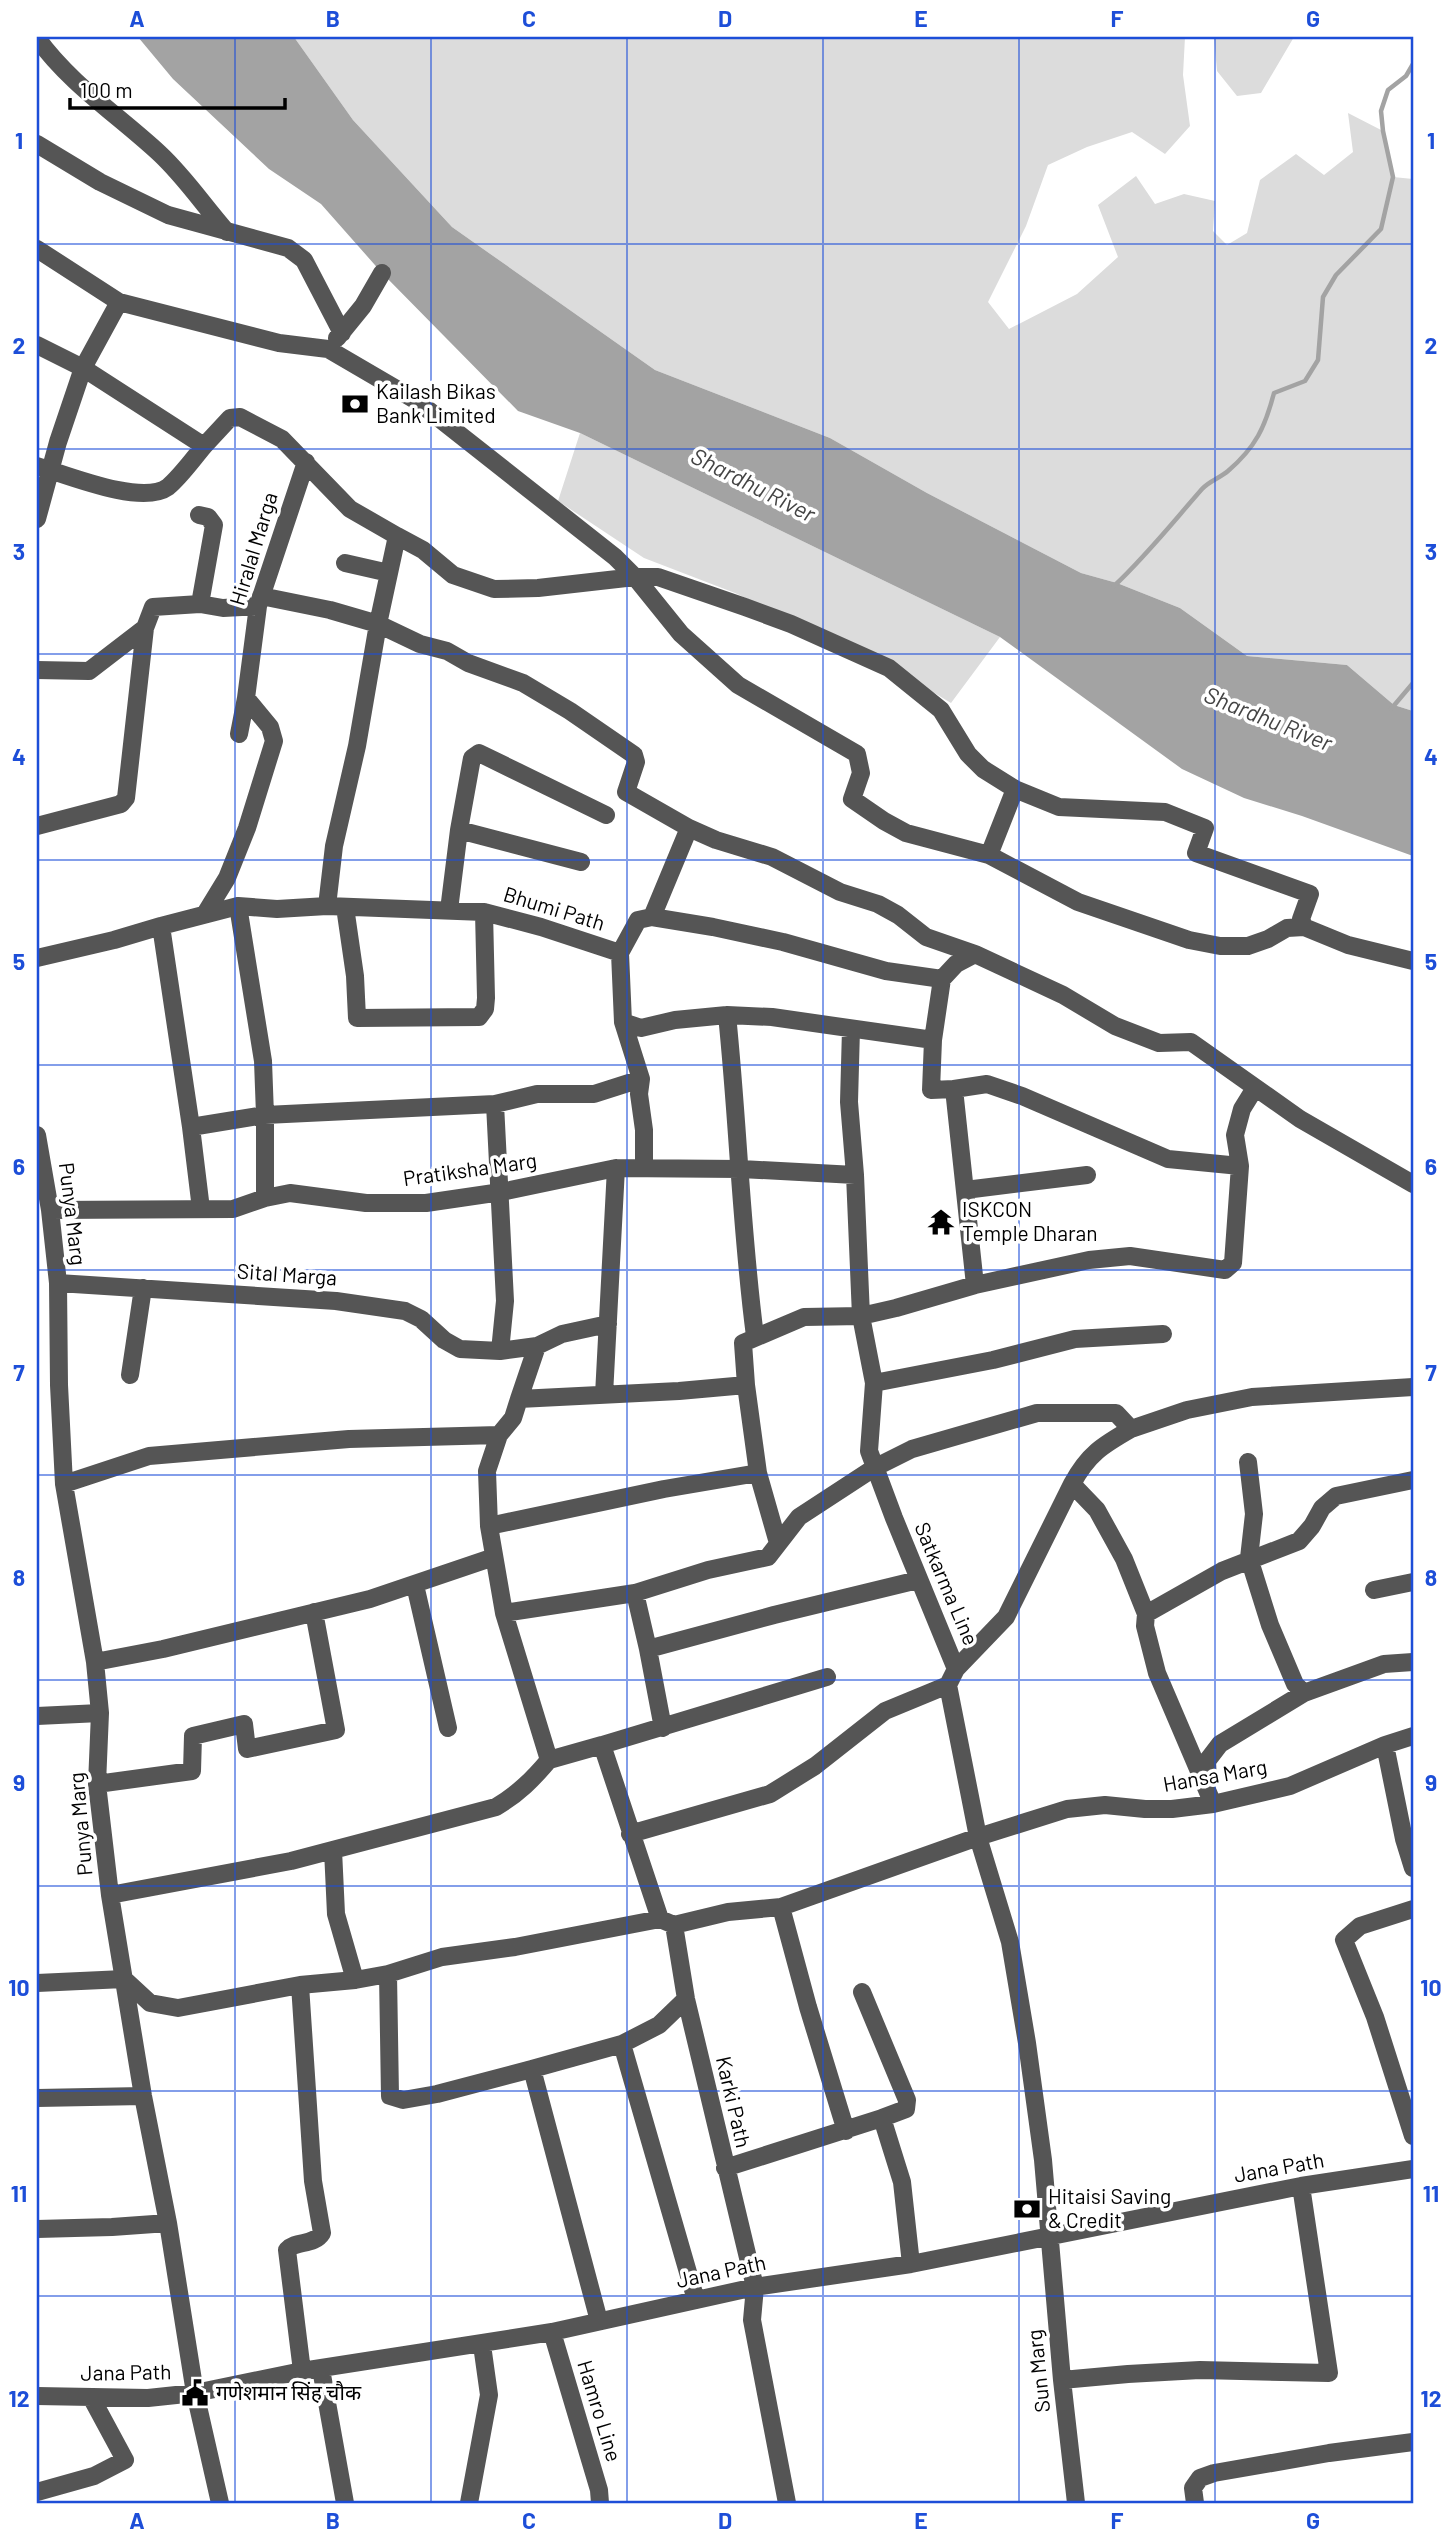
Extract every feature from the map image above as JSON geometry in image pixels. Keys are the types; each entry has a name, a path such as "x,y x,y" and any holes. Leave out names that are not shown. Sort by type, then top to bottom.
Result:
{"street":[{"path":"37,38 60,67 160,154 195,191 227,232"},
{"path":"37,144 100,182 168,215 288,248 304,260 342,333"},
{"path":"37,249 119,302 279,343 328,349 417,401 615,557 635,577 681,634 738,685 857,754 861,773 852,799 906,833 989,855 1078,902 1189,940 1220,946 1248,946 1287,928 1304,927 1348,945 1413,961"},
{"path":"328,349 363,306 382,273"},
{"path":"37,519 44,468 58,442 83,368 119,302"},
{"path":"37,345 83,368 204,446"},
{"path":"44,468 133,494 154,494 168,486 230,418 240,417 282,439 350,509 423,551 453,575 494,589 538,588 658,577 791,624 889,668 941,710 968,754 983,769 1015,789 1059,807 1165,812 1205,828 1196,853 1310,894 1301,919 1304,927"},
{"name":"Hiralal Marga","path":"239,734 259,601 306,462"},
{"path":"199,515 208,517 214,525 200,604"},
{"path":"397,536 378,624 357,746 334,846 336,906 355,976 357,1018 479,1017 485,1009 486,998 484,912"},
{"path":"345,563 389,573"},
{"path":"37,825 121,804 126,798 145,628 153,607 200,604 223,608 259,601 330,610 378,624 420,644 447,651 468,663 523,683 634,755 636,762 626,792 689,828 716,840 772,857 841,892 878,904 898,915 926,937 975,954 1063,995 1115,1026 1159,1043 1191,1042 1300,1119 1413,1184"},
{"path":"37,670 89,671 145,628"},
{"path":"205,914 227,878 247,828 274,741 270,727 246,698"},
{"path":"449,910 472,758 479,753 606,816"},
{"path":"989,855 1015,789"},
{"path":"652,917 689,828"},
{"path":"459,830 581,862"},
{"path":"238,906 263,1061 265,1198"},
{"name":"Bhumi Path","path":"37,958 238,906 277,909 336,906 484,912 620,953 623,1022 641,1079 639,1094 644,1167"},
{"path":"620,953 638,920 652,917 783,943 886,971 942,979"},
{"path":"161,926 201,1209"},
{"path":"975,954 956,964 942,979 933,1041 931,1090 987,1084 1168,1159 1240,1166"},
{"path":"623,1022 641,1028 675,1020 727,1014 772,1017 933,1041"},
{"path":"727,1014 755,1336"},
{"name":"Satkarma Line","path":"851,1029 849,1102 861,1315 874,1383 869,1451 952,1677 978,1837 1010,1942 1043,2160 1049,2235"},
{"path":"191,1127 265,1115 495,1104 537,1094 594,1094 641,1079"},
{"path":"779,1543 758,1473 743,1343 804,1317 861,1315 896,1308 975,1285 1089,1260 1130,1256 1225,1270 1233,1264 1240,1166 1235,1135 1242,1110 1255,1088"},
{"path":"954,1089 975,1285"},
{"path":"495,1104 505,1301 500,1351"},
{"name":"Punya Marg","path":"37,1135 46,1220 58,1283 64,1484 95,1662 100,1713 97,1784 110,1895 195,2393 220,2503"},
{"path":"604,1395 616,1168"},
{"name":"Pratiksha Marg","path":"46,1220 233,1209 290,1193 366,1203 426,1203 501,1192 616,1168 741,1169 855,1175"},
{"path":"965,1190 1087,1175"},
{"name":"Sital Marga","path":"58,1283 336,1301 405,1311 421,1319 444,1340 460,1349 500,1351 537,1346 562,1334 608,1324"},
{"path":"130,1375 143,1288"},
{"path":"874,1383 993,1360 1075,1339 1163,1334"},
{"path":"537,1346 513,1418 499,1435 487,1471 489,1526 504,1613 549,1760"},
{"path":"519,1399 746,1385"},
{"path":"630,1835 770,1794 815,1766 885,1711 952,1677 1006,1618 1082,1466 1097,1449 1131,1429 1187,1410 1252,1397 1413,1387"},
{"path":"504,1613 635,1593 708,1570 768,1557 799,1517 829,1495 912,1449 1037,1413 1116,1413 1131,1429"},
{"path":"64,1484 149,1456 349,1439 499,1435"},
{"path":"1248,1462 1254,1514 1249,1558 1270,1625 1295,1684 1304,1693"},
{"path":"489,1526 664,1489 758,1473"},
{"path":"1146,1614 1249,1558 1299,1541 1322,1508 1336,1496 1413,1480"},
{"path":"1072,1483 1097,1510 1124,1559 1146,1614 1145,1626 1157,1673 1210,1798"},
{"path":"95,1662 163,1649 314,1612 415,1584 494,1557"},
{"path":"648,1649 918,1580"},
{"path":"1374,1590 1413,1582"},
{"path":"415,1584 448,1728"},
{"path":"635,1593 663,1728"},
{"path":"97,1784 192,1770 193,1736 244,1724 247,1749 336,1730 314,1612"},
{"path":"1210,1798 1207,1761 1220,1744 1304,1693 1384,1664 1413,1662"},
{"path":"110,1895 291,1861 496,1807 515,1795 549,1760 827,1677"},
{"path":"37,1716 100,1713"},
{"name":"Hansa Marg","path":"124,1979 150,2003 178,2008 300,1985 388,1974 442,1957 729,1912 781,1907 978,1837 1067,1809 1105,1804 1172,1809 1210,1798 1290,1786 1385,1745 1413,1736"},
{"name":"Karki Path","path":"602,1745 630,1835 667,1922 686,1999 755,2287 752,2320 787,2503"},
{"path":"1385,1745 1404,1839 1413,1868"},
{"path":"333,1850 336,1914 355,1980"},
{"path":"781,1907 846,2130"},
{"path":"1413,1909 1360,1926 1344,1940 1375,2017 1413,2136"},
{"path":"388,1974 390,2096 403,2100 437,2094 622,2044 659,2025 686,1999"},
{"path":"37,1983 124,1979"},
{"path":"300,1985 313,2182 322,2233 316,2240 291,2246 287,2250 312,2370 345,2503"},
{"path":"725,2168 906,2109 908,2100 863,1992"},
{"path":"622,2044 696,2300"},
{"path":"532,2069 599,2321"},
{"path":"37,2098 143,2096"},
{"path":"883,2118 902,2182 911,2264"},
{"name":"Jana Path","path":"37,2396 148,2398 195,2393 312,2370 482,2345 755,2287 911,2264 1301,2186 1413,2169"},
{"path":"1062,2380 1200,2370 1328,2373 1301,2186"},
{"path":"37,2228 168,2223"},
{"name":"Sun Marg","path":"1049,2235 1076,2503"},
{"name":"Hamro Line","path":"552,2332 599,2490 600,2503"},
{"path":"469,2503 489,2395 482,2345"},
{"path":"37,2492 94,2476 125,2460 91,2397"},
{"path":"1195,2503 1193,2488 1200,2478 1214,2473 1413,2442"}],"shaded area":[{"path":"294,37 1185,37 1183,75 1190,126 1165,154 1132,132 1087,147 1048,165 1026,226 988,302 1009,329 1077,294 1118,257 1098,205 1136,176 1155,204 1184,194 1215,201 1213,231 1227,245 1247,233 1260,180 1296,154 1324,175 1353,152 1348,113 1383,131 1393,177 1413,179 1413,711 1394,705 1347,665 1247,656 1180,608 1117,583 1081,573 927,493 830,438 655,370 452,227 353,120"},
{"path":"1214,37 1294,37 1261,93 1237,96 1217,71"},
{"path":"580,433 1000,637 951,703 878,659 735,593 644,558 558,501"}],"water":[{"name":"Shardhu River","path":"138,37 294,37 353,120 452,227 655,370 830,438 927,493 1081,573 1117,583 1180,608 1247,656 1347,665 1394,705 1413,711 1413,856 1244,798 1182,769 1000,637 580,433 518,411 382,273 321,204 269,169 173,79"}],"waterway":[{"path":"1114,586 1202,489 1228,471 1246,453 1263,426 1274,393 1305,381 1318,360 1323,297 1336,275 1381,229 1393,177 1381,111 1388,90 1406,76 1413,64"},
{"path":"1391,709 1413,683"}],"place":[{"name":"Kailash Bikas Bank Limited","path":"355,404"},
{"name":"ISKCON Temple Dharan","path":"941,1222"},
{"name":"Hitaisi Saving & Credit","path":"1027,2209"},
{"name":"गणेशमान सिंह चौक","path":"195,2393"}]}
